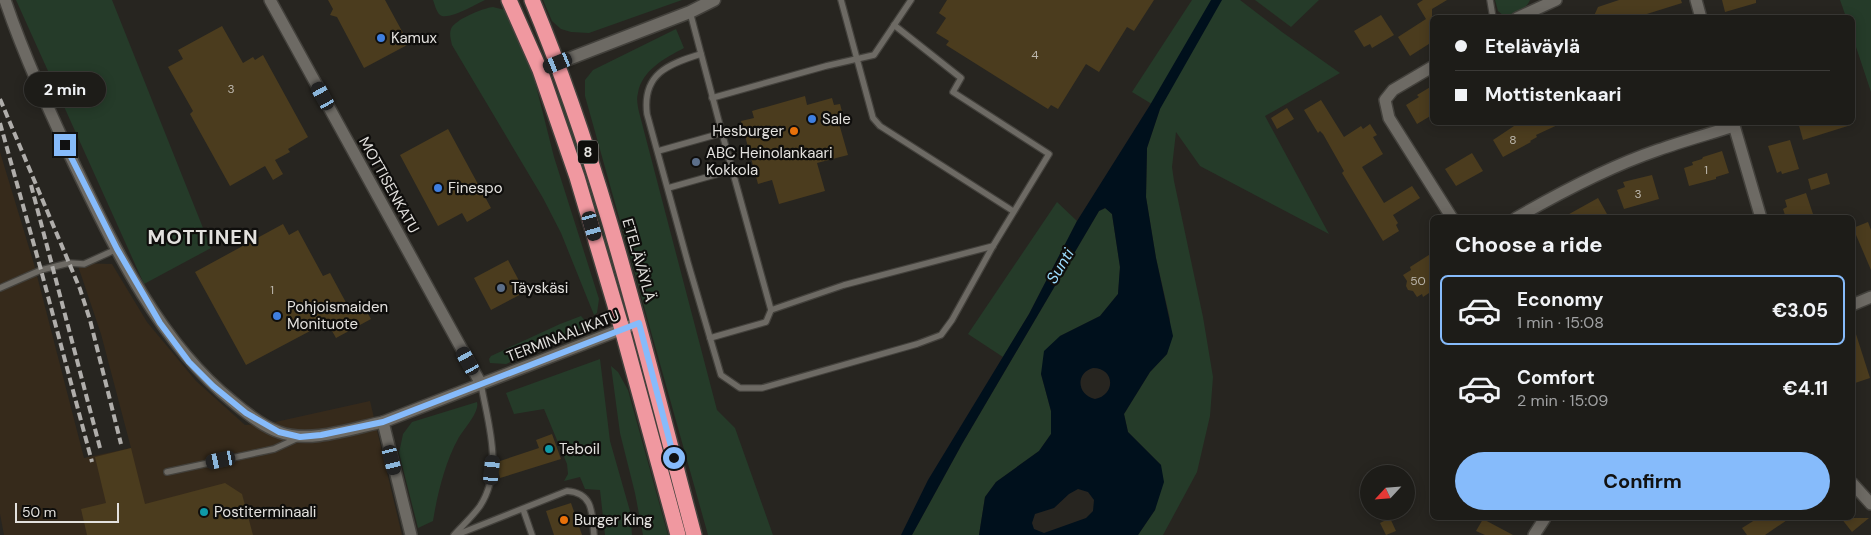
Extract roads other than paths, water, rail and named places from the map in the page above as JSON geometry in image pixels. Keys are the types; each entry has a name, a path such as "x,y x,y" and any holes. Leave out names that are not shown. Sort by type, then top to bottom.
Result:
{"highway":[{"name":"8","path":"509,0 540,70 577,177 622,329 678,535"},
{"name":"ETELÄVÄYLÄ","path":"532,0 558,63 600,189 639,323 694,535"}],"street":[{"path":"5,0 50,112 88,194 160,323 189,362 213,386 254,418 279,432 300,437"},
{"name":"MOTTISENKATU","path":"270,0 481,384"},
{"path":"540,70 690,12 714,0"},
{"path":"1696,0 1701,15"},
{"path":"1522,15 1548,1"},
{"path":"1430,68 1393,90 1384,100 1389,118 1450,215"},
{"path":"1521,215 1564,190 1605,171 1657,150 1731,125"},
{"path":"1734,125 1760,215"},
{"path":"1855,303 1871,297"},
{"name":"TERMINAALIKATU","path":"300,437 321,435 383,422 639,323"},
{"path":"383,422 411,535"},
{"path":"1855,486 1871,504"},
{"path":"1534,535 1543,520"}],"lane":[{"path":"840,0 873,118 880,126 1014,211"},
{"path":"712,98 826,66 874,55 911,0"},
{"path":"1490,0 1492,15"},
{"path":"690,12 712,98 772,310 766,322 710,338"},
{"path":"701,54 665,67 656,76 650,86 646,100 647,114 721,375 740,388 762,388 918,344 941,335 952,320 993,246 1049,154 953,92 961,78 894,26"},
{"path":"658,151 722,133"},
{"path":"668,188 732,170"},
{"path":"772,310 844,285 993,246"},
{"path":"0,288 41,270 69,263 84,264 117,249"},
{"path":"455,535 480,507 490,487 494,453 481,384"},
{"path":"167,472 274,449 300,437"},
{"path":"455,535 567,491 576,492 584,496 591,507 594,535"},
{"path":"523,509 532,535"}],"water":[{"name":"Sunti","path":"1211,0 1222,0 1160,109 1147,148 1146,197 1156,258 1173,336 1167,354 1150,372 1124,414 1128,432 1161,465 1164,482 1155,510 1138,535 979,535 985,497 996,482 1039,451 1051,434 1051,411 1041,374 1044,351 1060,336 1100,316 1118,294 1120,267 1112,214 1105,208 1099,211 962,444 912,535 901,535 928,480 1029,314 1077,221 1150,105","holes":["1093,368 1106,372 1110,382 1107,392 1102,397 1095,399 1089,397 1080,384 1083,374","1078,489 1088,492 1094,500 1093,511 1086,518 1044,533 1034,529 1032,523 1035,514 1054,508 1069,494"]}],"railway":[{"path":"0,99 80,289 90,320 121,444"},
{"path":"0,123 92,462"},
{"path":"31,185 100,448"}],"place":[{"name":"Kamux","path":"381,38"},
{"name":"Sale","path":"812,119"},
{"name":"Hesburger","path":"794,131"},
{"name":"ABC Heinolankaari Kokkola","path":"696,162"},
{"name":"Finespo","path":"438,188"},
{"name":"Täyskäsi","path":"501,288"},
{"name":"Pohjoismaiden Monituote","path":"277,316"},
{"name":"Teboil","path":"549,449"},
{"name":"Postiterminaali","path":"204,512"},
{"name":"Burger King","path":"564,520"}],"district":[{"name":"MOTTINEN","path":"203,237"}]}
